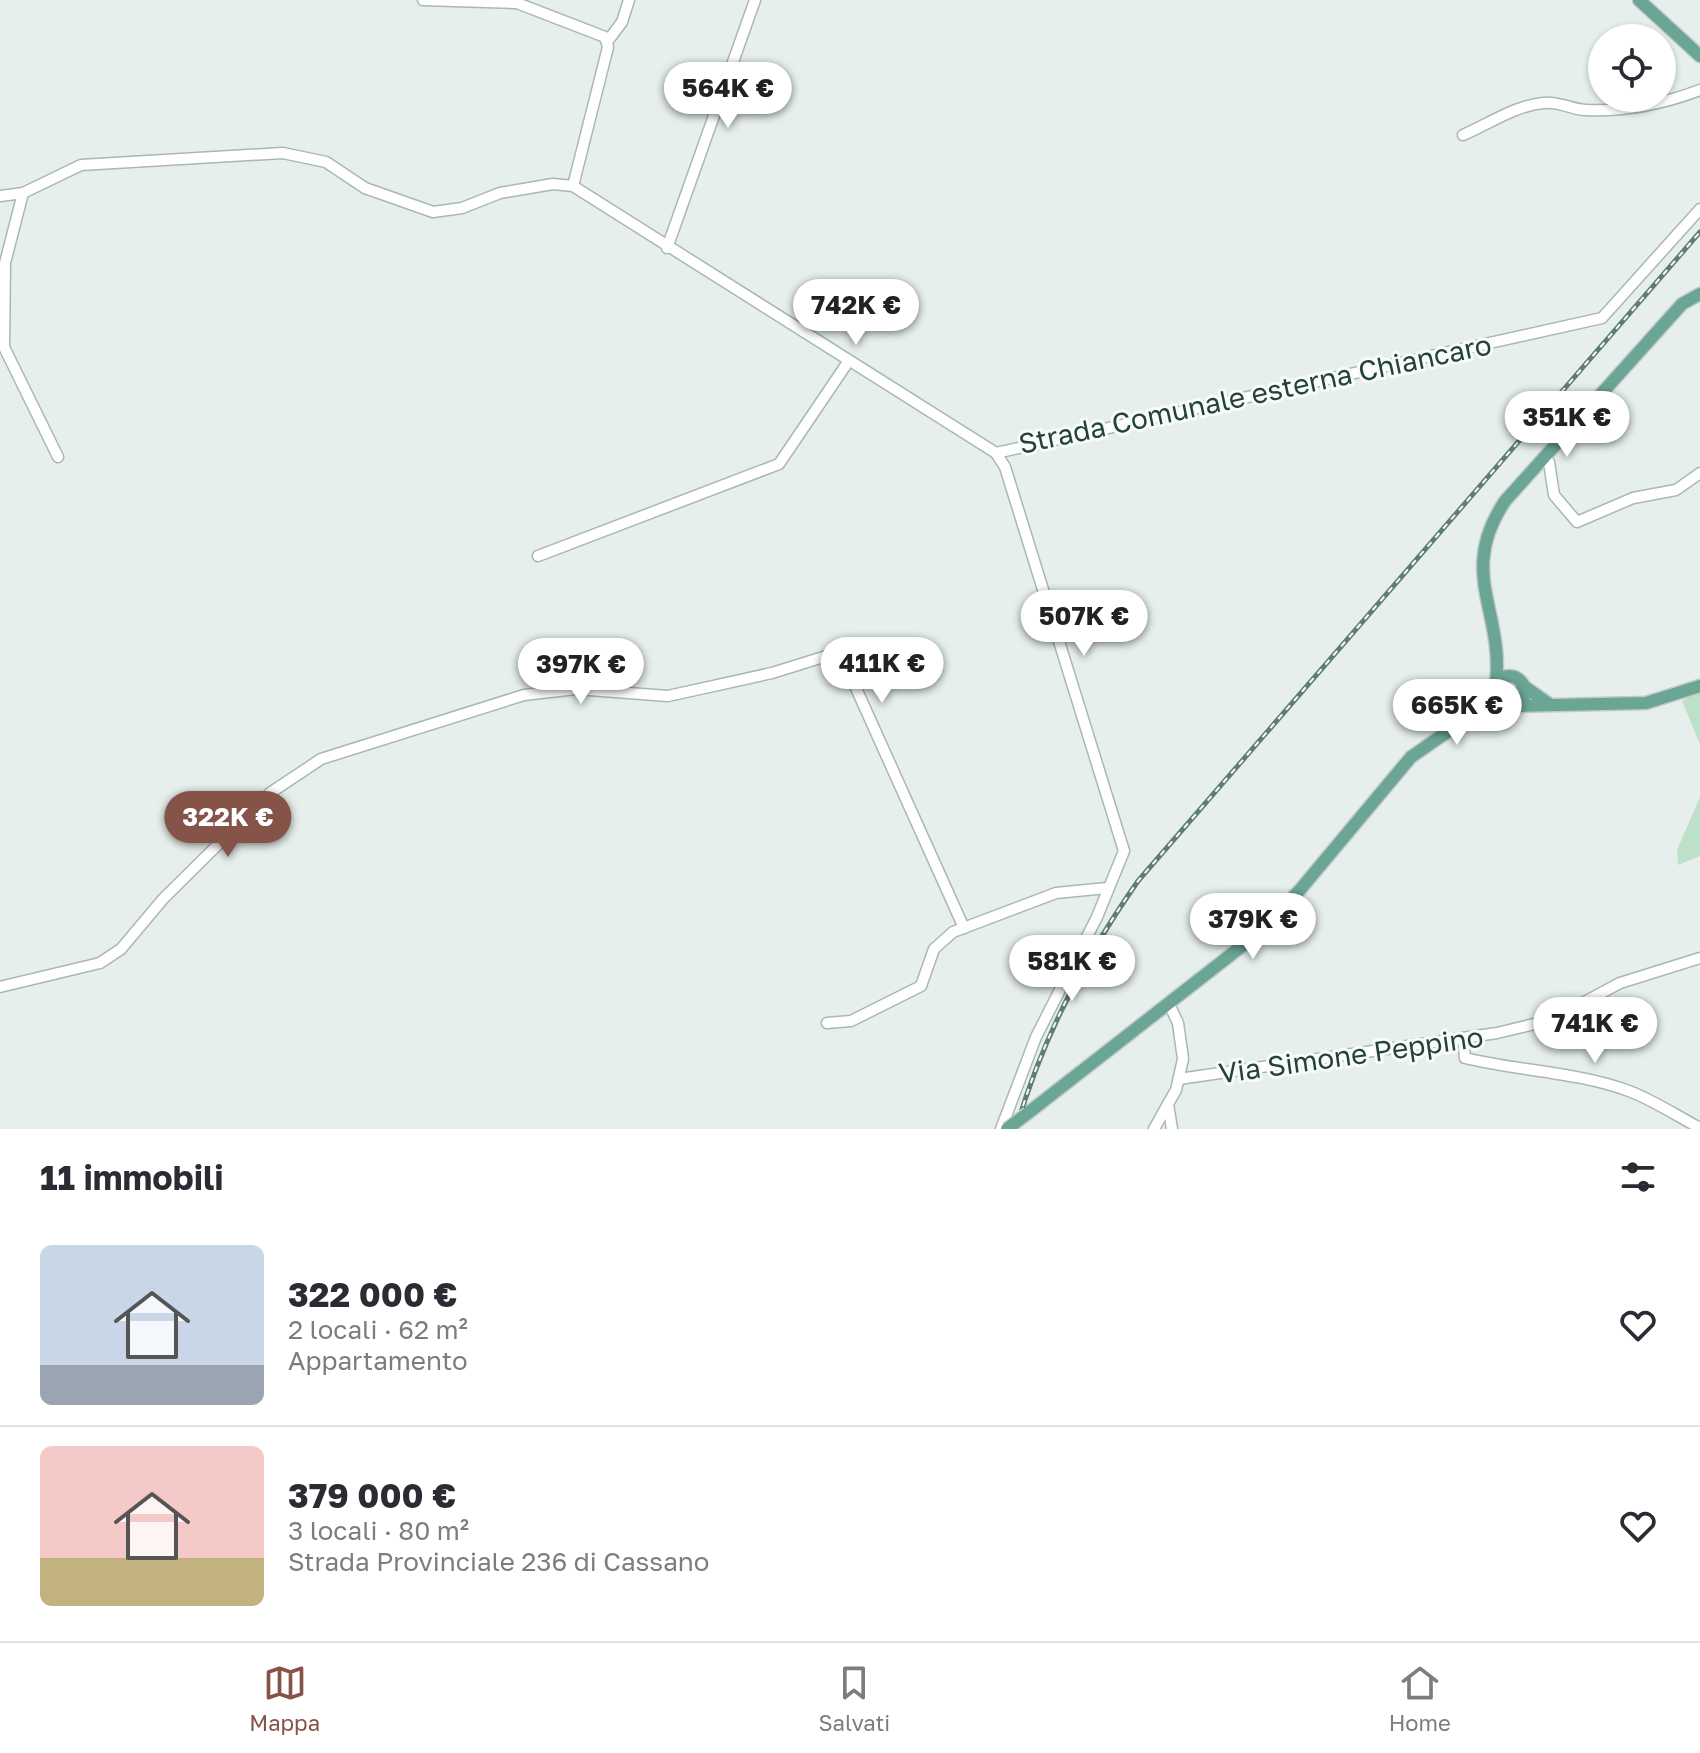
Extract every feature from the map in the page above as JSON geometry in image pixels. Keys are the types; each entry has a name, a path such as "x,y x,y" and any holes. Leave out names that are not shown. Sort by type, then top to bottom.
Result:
{"main road":[{"path":"1639,0 1700,56"},
{"path":"1511,707 1497,702 1497,643 1481,574 1483,549 1505,501 1682,304 1700,294"},
{"path":"1497,643 1524,694 1511,707"},
{"path":"1472,719 1495,686 1510,677 1549,704"},
{"path":"1004,1129 1249,941 1286,904 1405,763 1436,738 1472,719 1511,707 1646,703 1700,686"}],"street":[{"path":"423,0 517,3 599,34 607,42"},
{"path":"0,196 23,193 81,165 283,153 326,162 365,188 433,212 462,208 500,193 553,184 573,186 607,42 622,22 629,0"},
{"path":"667,248 755,0"},
{"path":"1463,135 1511,112 1541,103 1559,102 1580,110 1609,109 1659,104 1700,90"},
{"name":"Strada Comunale esterna Chiancaro","path":"573,186 996,453 1602,318 1700,209"},
{"path":"23,193 5,263 4,347 58,457"},
{"path":"538,556 779,464 848,362"},
{"path":"996,453 1005,467 1124,844 1097,917 1036,1037 1004,1129"},
{"path":"1544,458 1549,462 1554,495 1577,522 1633,498 1676,490 1700,473"},
{"path":"0,987 100,963 115,955 163,899 270,793 321,759 524,695 576,689 668,696 781,671 833,654 840,658 851,677 964,928"},
{"path":"827,1023 861,1017 921,986 937,945 964,928 1056,893 1107,888"},
{"name":"Via Simone Peppino","path":"1179,1079 1463,1038 1551,1020 1620,983 1700,958"},
{"path":"1154,1129 1179,1079 1183,1051 1178,1023 1169,1004"},
{"path":"1463,1038 1465,1058 1510,1069 1576,1077 1630,1092 1700,1128"},
{"path":"1168,1104 1172,1129"}],"green space":[{"path":"1700,690 1700,744 1682,701"},
{"path":"1700,797 1700,856 1678,865 1677,850"}],"railway":[{"path":"1016,1129 1038,1063 1066,1000 1100,939 1138,881 1700,232"}]}
